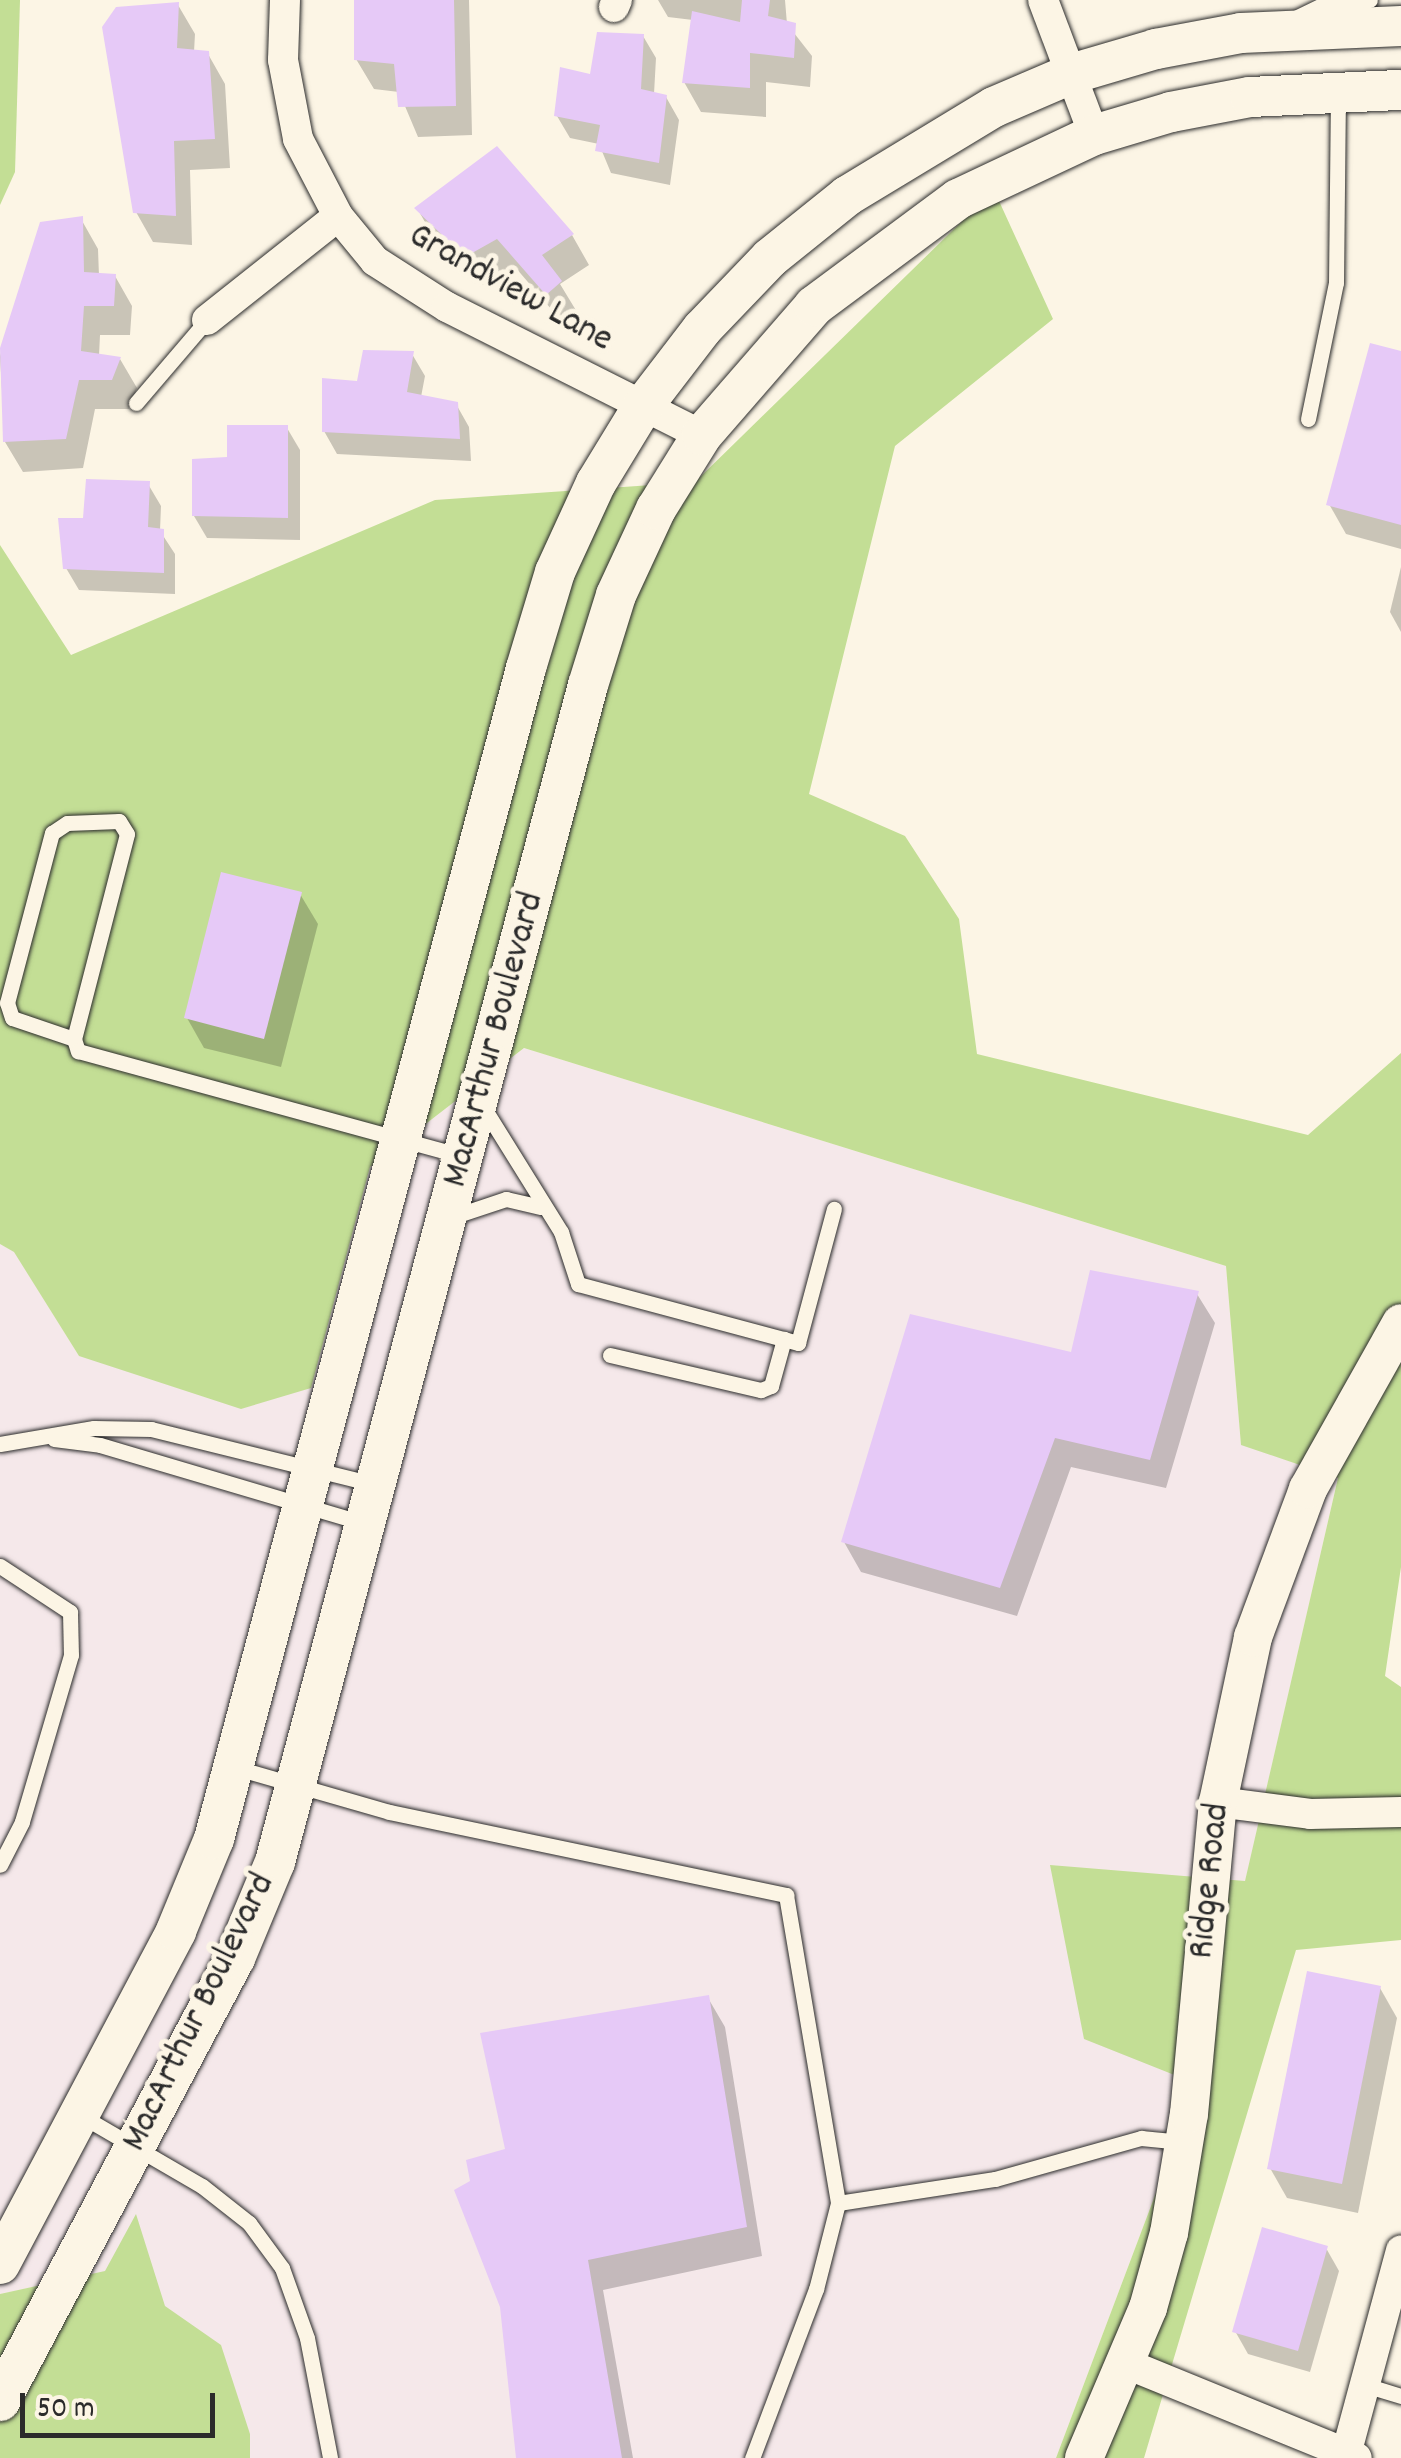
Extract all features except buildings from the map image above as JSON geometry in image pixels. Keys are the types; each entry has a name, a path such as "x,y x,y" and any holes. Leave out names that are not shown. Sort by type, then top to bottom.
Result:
{"main road":[{"name":"MacArthur Boulevard","path":"0,2264 176,1930 237,1768 555,572 596,483 643,406 770,258 847,196 925,144 1071,74 1156,49 1281,29 1401,26"},
{"name":"MacArthur Boulevard","path":"0,2401 235,1958 299,1786 616,595 656,509 702,435 814,306 886,248 958,200 1094,135 1250,96 1338,89 1401,90"}],"street":[{"name":"Grandview Lane","path":"285,0 288,97 304,152 338,216 376,262 447,307 702,435"},
{"path":"1044,0 1094,135"},
{"path":"207,320 338,216"},
{"name":"Ridge Road","path":"1084,2458 1126,2364 1169,2233 1185,2143 1218,1802 1234,1714 1278,1562 1343,1418 1401,1324"},
{"path":"1218,1802 1310,1814 1401,1812"},
{"path":"1126,2364 1350,2457 1364,2385 1401,2250"}],"lane":[{"path":"1281,29 1311,8 1370,0"},
{"path":"1308,418 1336,283 1338,89"},
{"path":"136,403 207,320"},
{"path":"74,1039 12,1018 7,1003 52,834 67,822 119,821 127,834 74,1039 78,1051 465,1156"},
{"path":"480,1102 508,1138 541,1207 561,1232 578,1284 798,1342 834,1209"},
{"path":"448,1220 470,1207 506,1199 541,1207"},
{"path":"610,1355 761,1390 770,1386 784,1338"},
{"path":"0,1444 30,1437 151,1429 311,1487 368,1524"},
{"path":"30,1437 100,1444 311,1487 378,1485"},
{"path":"0,1566 70,1612 71,1655 22,1822 0,1864"},
{"path":"237,1768 388,1812 786,1896 838,2203 816,2288 752,2458"},
{"path":"80,2116 202,2186 249,2224 282,2268 307,2338 330,2458"},
{"path":"838,2203 995,2179 1141,2138 1185,2143"},
{"path":"1364,2385 1401,2396"}],"shaded area":[{"path":"524,1048 1226,1266 1241,1444 1338,1478 1245,1882 1051,1866 1197,2084 1056,2458 250,2458 250,2434 113,2270 0,2294 0,1244 14,1251 79,1356 311,1388 370,1167"}],"green space":[{"path":"0,0 20,0 15,172 0,205"},
{"path":"994,190 1053,319 895,446 809,794 905,836 959,919 977,1054 1308,1135 1401,1053 1401,1567 1385,1676 1401,1687 1401,1940 1296,1950 1144,2458 1056,2458 1197,2084 1084,2039 1050,1865 1245,1881 1338,1478 1241,1445 1226,1266 524,1048 370,1167 311,1388 241,1409 79,1356 14,1252 0,1244 0,545 71,655 435,500 695,482"},
{"path":"136,2214 165,2306 221,2345 250,2434 250,2458 0,2458 0,2294 105,2271"}]}
